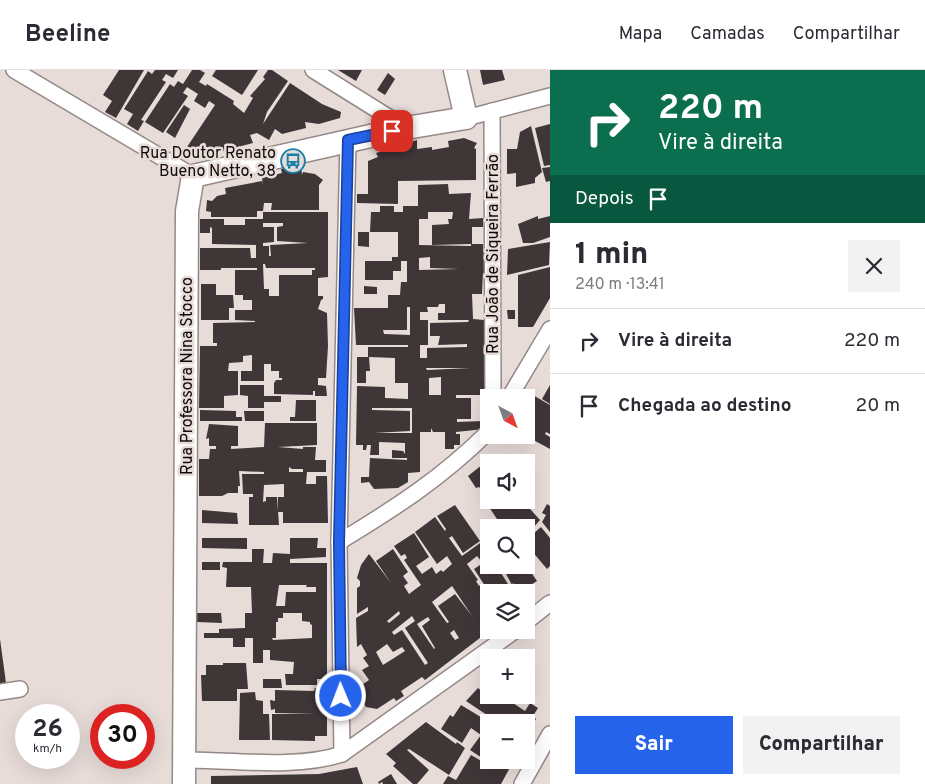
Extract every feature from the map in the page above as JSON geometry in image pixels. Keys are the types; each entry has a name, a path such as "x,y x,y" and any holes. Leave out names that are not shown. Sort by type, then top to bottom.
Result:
{"street":[{"path":"14,70 193,176 348,140 466,118 550,96"},
{"path":"313,70 406,128"},
{"path":"455,70 466,118"},
{"name":"Rua João de Siqueira Ferrão","path":"492,111 493,389"},
{"path":"342,754 339,542 348,140"},
{"name":"Rua Professora Nina Stocco","path":"184,784 187,211 193,176"},
{"path":"514,389 550,329"},
{"path":"339,542 407,501 459,461 480,440"},
{"path":"535,615 550,603"},
{"path":"185,760 301,762 323,760 342,754 503,639"},
{"path":"0,692 20,689"},
{"path":"522,784 550,734"}],"building":[{"path":"119,70 144,70 116,118 105,112 112,101 103,95"},
{"path":"155,70 178,70 173,78 166,74 162,80 166,82 141,120 144,121 138,131 127,124 133,114 124,109 148,71 152,74"},
{"path":"192,70 200,70 205,73 199,82 206,86 207,84 234,101 233,104 244,113 253,98 250,96 265,79 263,77 268,70 272,70 288,81 267,112 263,124 290,83 322,104 341,112 340,118 319,124 305,122 306,128 282,134 275,129 269,140 257,133 250,135 253,143 215,153 192,154 192,150 187,147 215,105 209,101 205,108 194,101 198,94 187,87 183,93 188,96 163,133 145,122 170,84 174,87 178,81 183,84"},
{"path":"216,70 258,70 242,95 212,76"},
{"path":"338,70 362,70 356,81"},
{"path":"480,70 502,70 505,80 483,85"},
{"path":"388,73 395,79 385,95 377,90"},
{"path":"184,105 190,109 175,138 166,132"},
{"path":"550,124 550,165 544,166 535,128"},
{"path":"531,126 542,172 535,178 535,183 516,187 516,173 507,174 507,149 517,149 520,132"},
{"path":"464,138 477,143 474,148 476,149 476,180 398,181 398,204 357,203 357,194 368,194 368,161 378,157 376,153 417,140 417,149 432,147 432,150 449,147 448,141"},
{"path":"301,165 302,175 303,172 315,174 323,180 319,185 319,210 271,210 272,203 264,203 263,211 257,211 257,217 211,217 211,212 206,211 207,200 212,201 217,196 226,194 225,188 262,181 263,186 262,178 282,173 281,169"},
{"path":"550,167 550,181 546,182 542,168"},
{"path":"448,184 449,194 471,193 469,219 483,218 483,227 472,227 472,244 483,244 485,273 483,273 482,294 472,294 473,319 484,320 484,389 480,389 480,395 456,395 456,398 471,398 471,419 457,419 457,422 480,421 480,429 456,432 456,434 460,434 460,445 454,445 454,449 445,449 445,432 433,432 431,428 431,432 420,432 420,472 408,473 408,482 398,488 374,489 369,482 361,483 361,477 369,477 370,458 407,460 407,458 392,458 392,450 403,451 405,454 405,443 379,442 379,455 370,455 371,445 367,445 366,450 363,450 363,445 356,445 357,386 385,387 385,398 408,399 408,383 395,383 395,358 369,357 370,371 366,371 366,383 357,383 357,357 368,357 368,347 408,347 408,345 356,345 354,308 388,308 388,295 400,295 401,282 407,282 407,261 401,261 401,271 393,271 393,280 365,280 365,261 392,261 392,257 398,257 398,232 370,232 371,212 380,212 380,206 394,206 394,212 403,212 403,206 418,206 418,185","holes":["428,212 453,212 452,219 448,219 449,224 432,225 432,245 471,244 471,246 419,245 419,219 428,219","430,257 430,268 459,269 419,270 419,258","439,304 445,304 445,313 438,313 438,320 469,320 468,322 430,323 430,336 440,336 438,345 467,344 467,347 427,348 427,358 420,358 420,345 428,345 428,320 420,320 420,312 428,312 427,307 438,307","407,307 410,307 410,335 384,334 383,330 407,330","426,368 470,368 427,370","441,377 441,395 429,395 429,378","372,408 412,408 412,433 374,433 410,431 410,411 372,410"]},
{"path":"263,212 328,212 328,277 318,278 318,296 323,296 323,299 318,309 327,313 328,346 326,378 318,378 318,385 326,386 327,396 315,396 315,391 313,391 313,395 274,394 274,383 276,380 282,380 282,378 279,378 279,371 271,371 271,364 264,364 264,381 241,381 241,371 252,371 252,355 243,356 243,362 229,363 228,371 238,371 238,395 224,396 224,408 199,408 200,346 217,346 217,343 213,343 213,323 255,322 235,320 235,310 252,310 252,300 243,300 243,295 235,295 235,270 257,270 257,268 221,268 221,270 200,270 200,248 250,248 251,258 256,258 256,245 212,244 212,228 210,227 210,233 200,233 200,219 224,219 224,225 245,225 245,219 263,219","holes":["263,223 283,223 283,226 277,227 277,241 308,243 270,245 271,256 269,256 269,246 263,246 263,243 274,242 274,227 263,227","263,264 265,264 266,268 315,268 315,270 312,270 312,275 279,275 279,296 269,296 269,289 264,289"]},
{"path":"538,216 538,219 550,216 550,237 533,243 523,243 518,224"},
{"path":"358,232 369,232 369,247 358,246"},
{"path":"550,242 549,265 507,275 508,249"},
{"path":"550,267 550,298 533,327 518,327 518,275"},
{"path":"201,284 216,284 216,295 233,295 234,308 229,308 229,320 201,320"},
{"path":"364,286 377,287 377,294 364,294"},
{"path":"507,310 515,310 515,319 508,319"},
{"path":"240,385 264,385 264,396 281,396 281,402 264,402 264,408 248,408 248,396 240,395"},
{"path":"550,385 550,404 542,399"},
{"path":"535,396 550,405 550,434 546,432 545,434 550,437 550,449 535,441"},
{"path":"296,400 316,400 316,421 290,421 290,417 295,417"},
{"path":"200,410 236,411 236,417 242,417 242,421 200,421"},
{"path":"244,411 264,411 264,421 245,421"},
{"path":"265,423 317,423 317,445 278,447 303,449 303,447 316,447 315,460 326,460 326,472 307,472 306,484 316,484 316,476 327,476 328,523 283,523 283,512 278,512 279,525 249,525 249,497 253,497 253,494 243,494 242,474 264,474 264,472 239,471 240,486 238,486 238,493 228,493 222,496 199,496 199,459 209,459 210,449 216,449 216,446 209,446 209,438 206,439 209,424 238,426 238,446 231,446 231,449 264,447","holes":["289,467 292,469 303,469 303,472 289,472","284,484 284,497 278,497 278,511 277,497 266,497 266,501 263,502 264,485"]},
{"path":"480,467 480,488 476,488 468,476"},
{"path":"547,504 550,506 550,532 542,522 546,515 542,513"},
{"path":"455,505 480,541 463,553 452,536 449,538 462,556 480,543 480,560 477,556 467,564 480,585 480,638 425,680 422,677 401,691 404,696 396,701 394,698 377,709 366,707 356,689 369,680 362,670 369,666 363,658 367,655 361,644 357,647 356,618 368,611 368,607 357,614 357,588 360,586 360,581 357,578 361,565 369,554 391,583 376,561 393,549 408,572 403,576 408,583 404,586 409,594 421,585 404,560 407,558 405,554 401,556 394,546 414,533 429,557 416,566 422,574 432,567 436,574 441,570 443,572 452,564 447,556 437,564 415,532 435,517 445,531 446,529 437,516","holes":["452,586 472,616 455,594 438,606 449,622 447,623 432,602","399,611 400,614 389,623 387,621","412,616 415,621 405,628 428,663 425,665 402,630 394,635 392,632","428,617 430,620 422,626 434,649 417,624","454,630 459,638 455,640 450,633","387,644 393,652 402,647 405,651 383,665 376,652"]},
{"path":"490,509 530,509 540,520 535,526 535,519 497,519"},
{"path":"202,510 237,513 238,524 202,523"},
{"path":"541,527 550,538 550,566 547,569 535,555 535,532"},
{"path":"202,538 247,538 247,549 202,548"},
{"path":"290,538 318,538 317,548 326,548 326,557 290,559 290,563 327,563 327,679 317,679 317,685 286,685 285,674 293,674 294,662 270,660 270,650 263,650 263,663 253,663 253,638 245,638 245,647 233,647 233,638 204,638 204,633 219,633 219,629 245,628 245,613 252,613 251,587 226,587 227,568 222,567 223,562 252,562 252,549 264,549 263,563 272,563 273,553 290,554","holes":["279,585 307,585 306,587 316,587 316,592 286,592 285,606 276,606","283,613 302,613 302,621 310,622 312,625 312,638 273,640 272,638 276,638 276,622 278,622 278,618 283,618"]},
{"path":"202,562 220,562 220,570 202,570"},
{"path":"480,565 480,574 502,574 508,584 484,584 474,569"},
{"path":"506,574 532,574 537,581 532,584 511,584"},
{"path":"197,613 221,613 222,623 197,622"},
{"path":"0,639 6,683 0,684"},
{"path":"223,663 246,663 248,689 237,689 237,701 202,701 201,675 206,675 206,665 223,665"},
{"path":"263,679 281,679 282,688 263,688"},
{"path":"315,688 327,689 327,736 315,736 315,741 272,740 272,714 315,714 275,713 275,709 271,710 270,700 275,701 275,690 314,691"},
{"path":"478,688 480,690 480,704 514,704 525,711 529,704 538,708 534,714 486,714 466,701"},
{"path":"255,692 256,700 263,701 263,714 269,714 270,740 239,740 240,693"},
{"path":"461,705 480,717 480,734 471,728 462,743 441,729 450,715 453,717"},
{"path":"426,722 456,744 457,742 465,748 449,775 409,749 407,750 429,770 417,784 413,784 393,766 396,763 386,754"},
{"path":"480,736 480,757 470,750"},
{"path":"471,755 480,760 480,769 509,769 501,784 443,784 448,776 456,780"},
{"path":"357,767 363,784 211,784 211,776 319,774"},
{"path":"391,774 397,784 383,784 382,782 379,784 378,782"}],"place":[{"name":"Rua Doutor Renato Bueno Netto, 38","path":"293,161"}],"route":[{"path":"341,696 339,542 348,140 392,131"}]}
